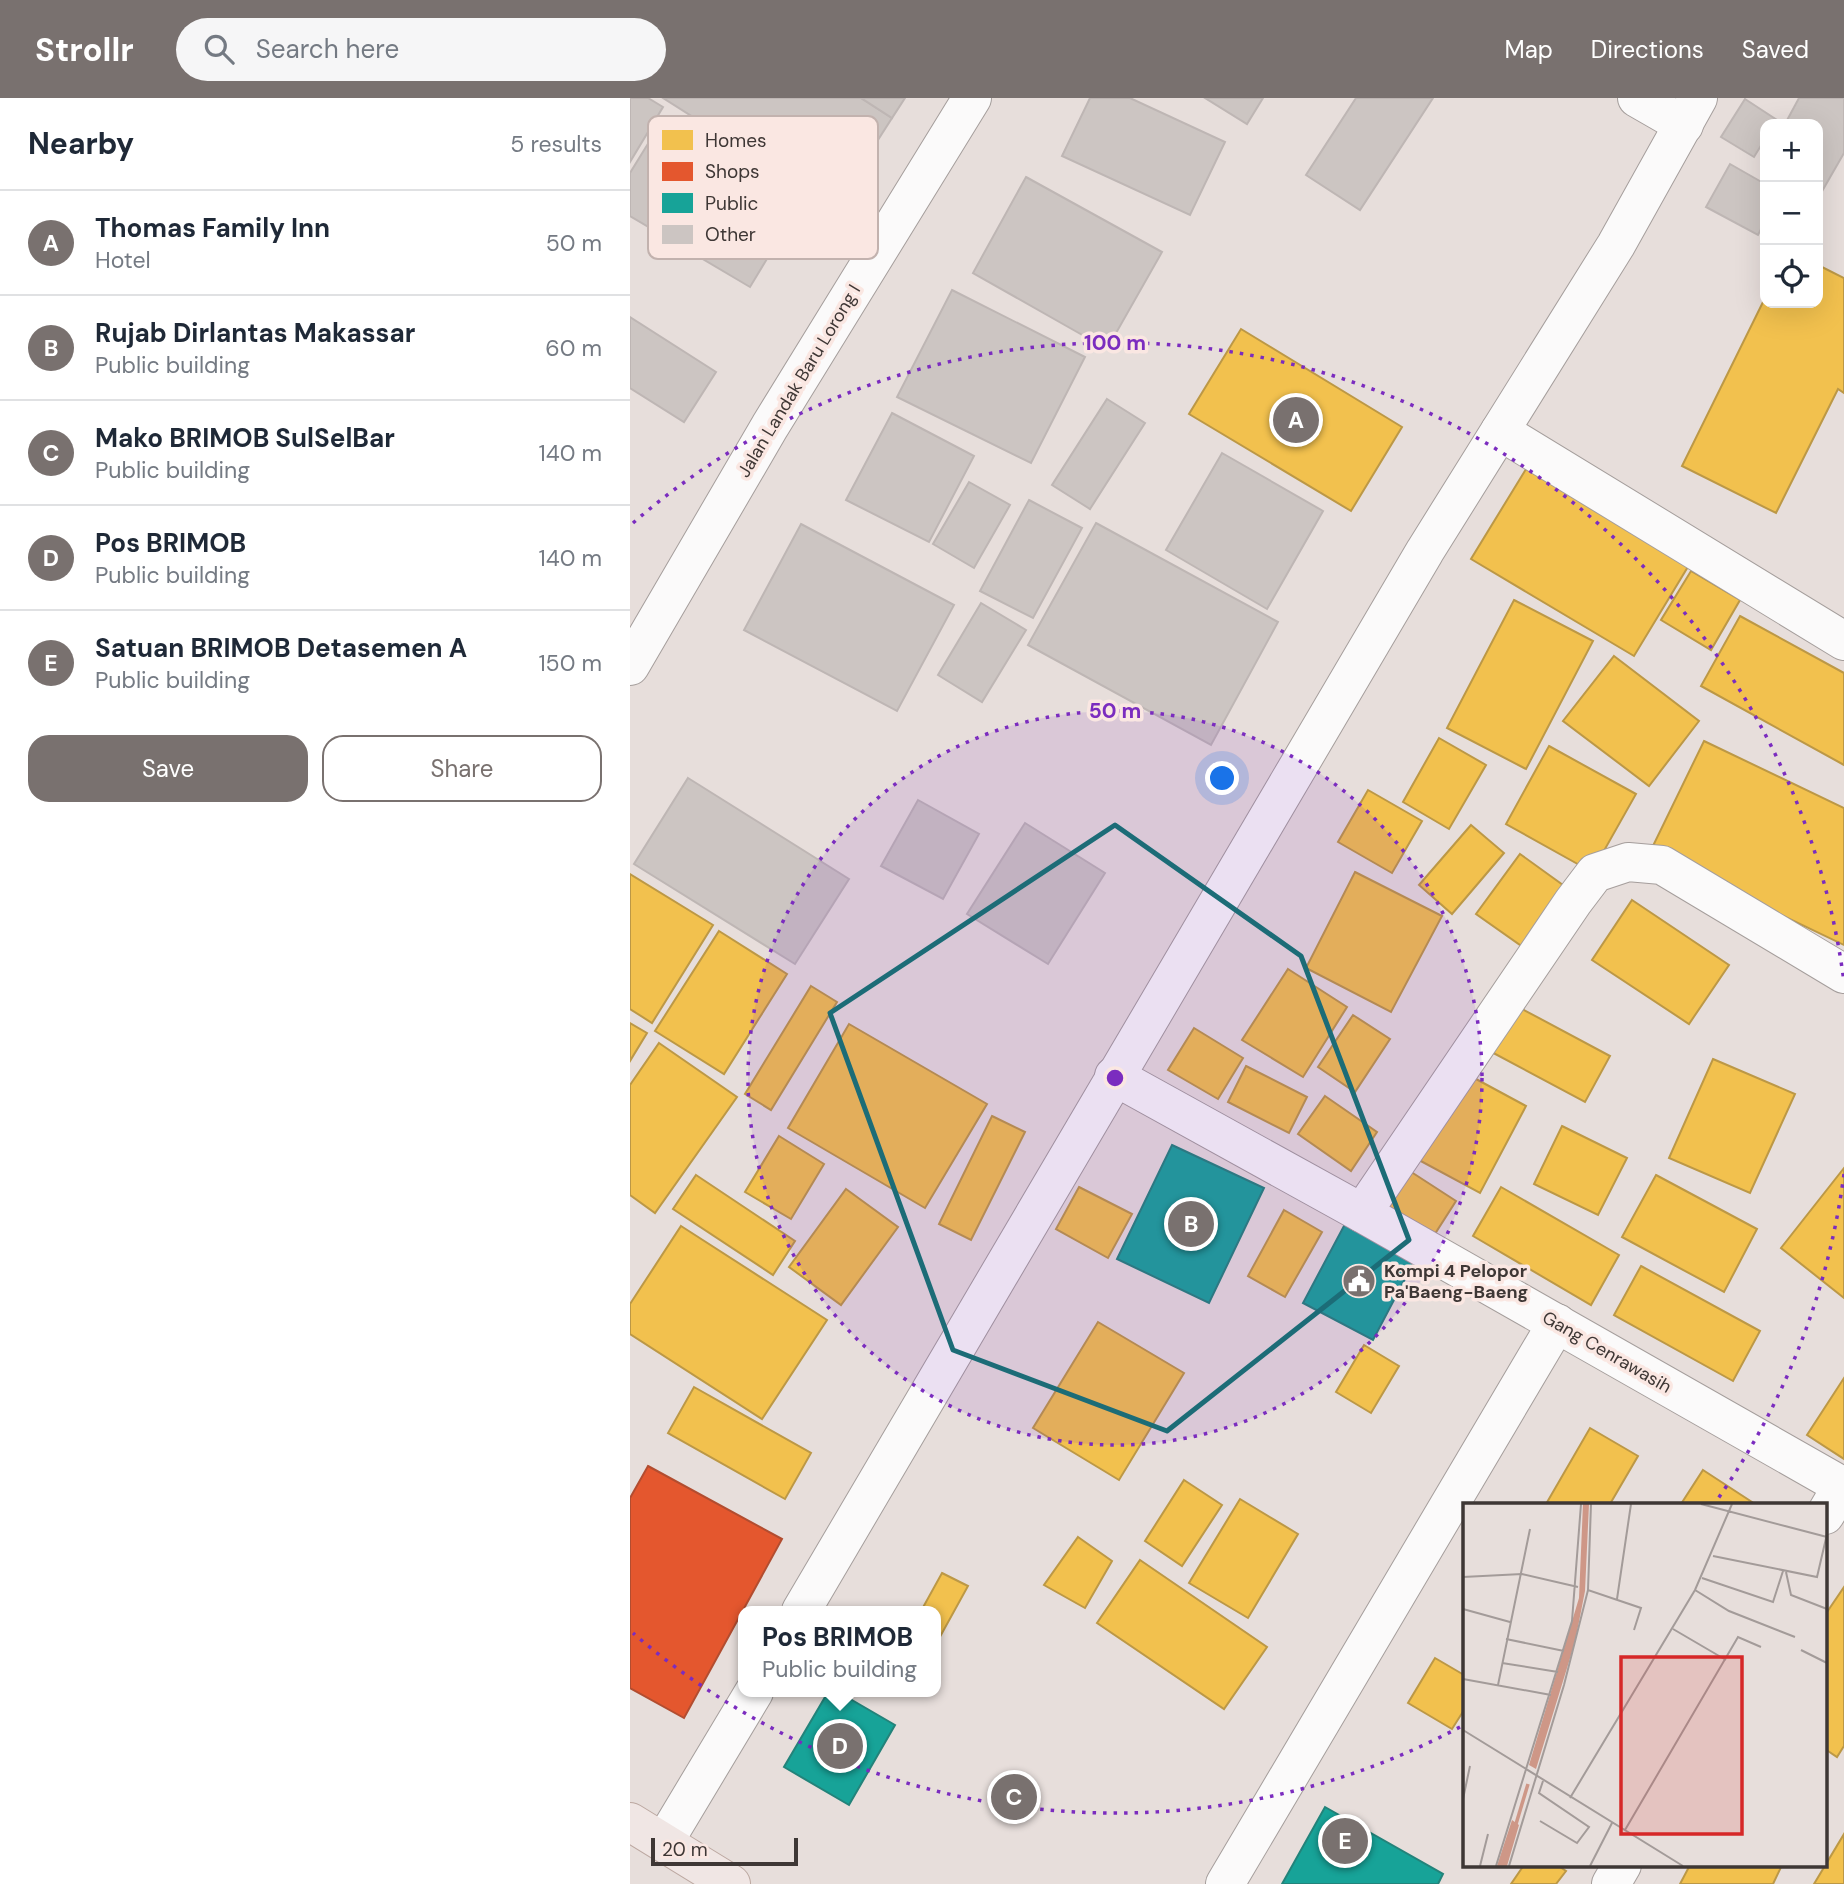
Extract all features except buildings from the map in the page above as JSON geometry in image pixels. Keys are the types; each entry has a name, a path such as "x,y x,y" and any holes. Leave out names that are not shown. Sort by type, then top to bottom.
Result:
{"main road":[{"path":"630,1822 731,1884"}],"street":[{"name":"Jalan Landak Baru Lorong I","path":"878,251 972,98"},
{"path":"804,1606 1425,551 1616,245 1691,112 1637,98"},
{"name":"Jalan Landak Baru Lorong I","path":"630,666 770,426 873,259"},
{"path":"1500,431 1844,641"},
{"path":"1362,1213 1595,873 1628,862 1662,865 1844,974"},
{"name":"Gang Cenrawasih","path":"1114,1076 1557,1323 1837,1496"},
{"path":"1225,1884 1557,1323"},
{"path":"664,1842 751,1697"},
{"path":"1611,1884 1621,1867"}],"highlighted area":[{"path":"1115,825 1301,956 1409,1240 1167,1431 953,1350 830,1013"}],"place":[{"name":"Thomas Family Inn","path":"1296,420"},
{"name":"Rujab Dirlantas Makassar","path":"1191,1224"},
{"name":"Kompi 4 Pelopor Pa'Baeng-Baeng","path":"1359,1281"},
{"name":"Pos BRIMOB","path":"840,1746"},
{"name":"Mako BRIMOB SulSelBar","path":"1014,1797"},
{"name":"Satuan BRIMOB Detasemen A","path":"1345,1841"}]}
